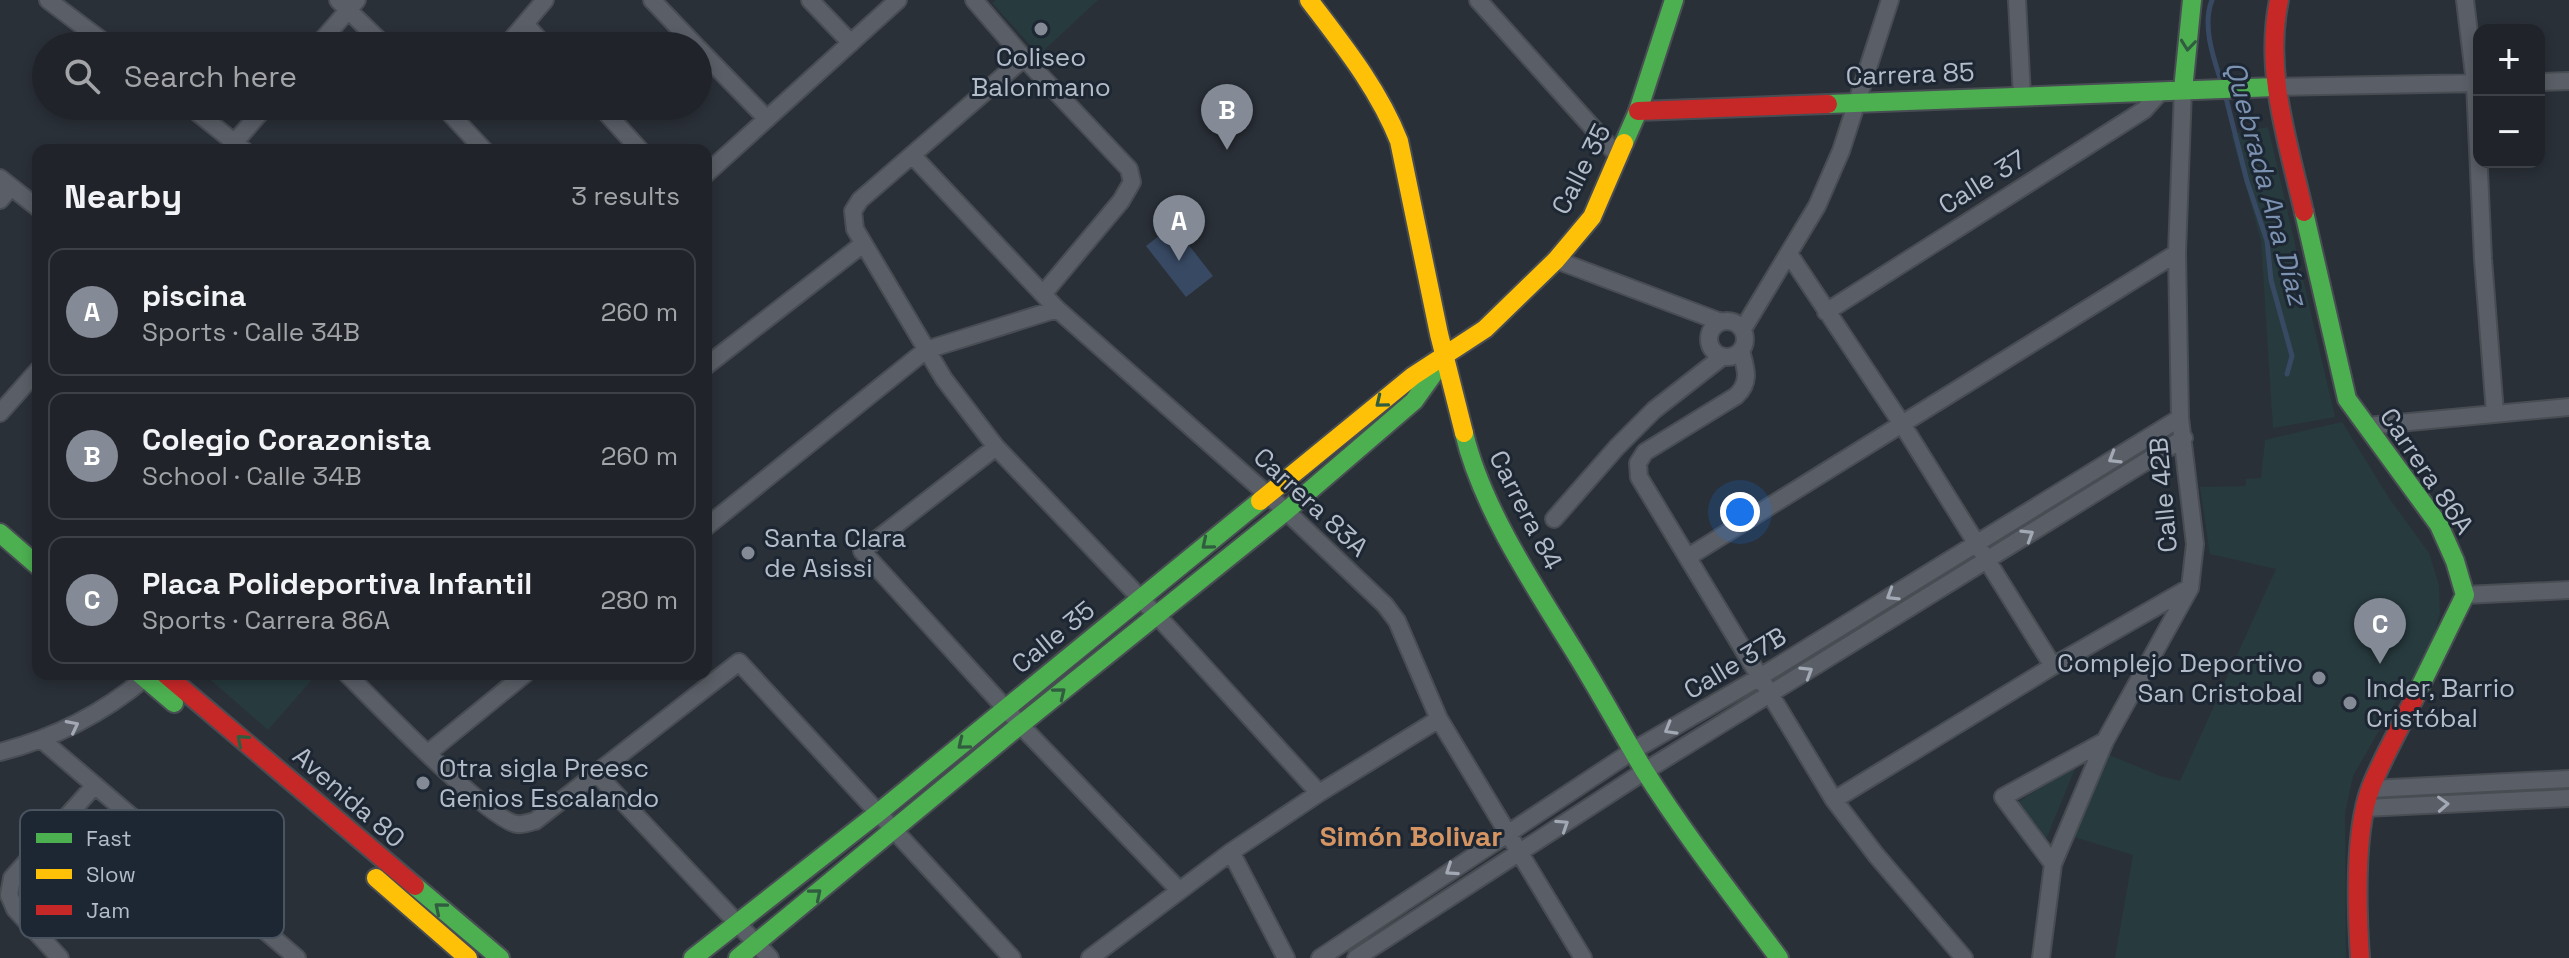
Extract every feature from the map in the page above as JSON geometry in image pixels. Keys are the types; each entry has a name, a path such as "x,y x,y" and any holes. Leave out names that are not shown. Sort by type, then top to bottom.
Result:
{"street":[{"path":"48,0 90,32"},
{"path":"518,32 545,0"},
{"path":"652,0 683,32"},
{"path":"810,0 851,43"},
{"path":"712,169 898,0"},
{"path":"974,0 1129,169 1132,182 1121,201 1043,294"},
{"name":"Carrera 84","path":"1309,0 1391,116 1445,357 1469,455 1480,482 1525,571 1645,771 1779,958"},
{"path":"1478,0 1619,157"},
{"name":"Calle 35","path":"693,958 878,813 1413,376 1485,329 1556,260 1592,217 1638,111 1674,0"},
{"path":"1743,329 1817,206 1841,151 1890,0"},
{"path":"2017,0 2022,96"},
{"path":"2192,0 2190,90 2473,83"},
{"name":"Carrera 86A","path":"2279,0 2273,29 2275,87 2347,399 2439,525 2455,561 2465,595"},
{"path":"2465,0 2473,55"},
{"path":"327,32 348,3 373,32"},
{"path":"525,24 532,32"},
{"path":"1024,58 857,204 853,219 863,244 962,405 996,447 1319,793"},
{"path":"712,62 767,119"},
{"path":"2545,82 2569,81"},
{"name":"Carrera 85","path":"1638,111 2190,90"},
{"name":"Calle 42B","path":"2041,958 2053,864 2105,741 2190,588 2195,544 2180,418 2177,253 2190,90"},
{"name":"Calle 37","path":"1826,312 2144,110 2161,91"},
{"path":"2477,96 2483,259 2495,413"},
{"path":"205,120 233,144"},
{"path":"238,144 256,120"},
{"path":"459,120 479,144"},
{"path":"613,120 635,144"},
{"name":"Carrera 83A","path":"912,155 1057,309 1286,511 1372,592 1397,621 1439,719 1583,958"},
{"path":"4,189 32,205"},
{"path":"712,361 863,244"},
{"path":"1688,557 2177,253"},
{"path":"1789,254 1902,424 2053,666"},
{"path":"1556,260 1721,322"},
{"path":"712,522 926,350 1057,309"},
{"path":"1554,519 1654,410 1722,357 1741,351 1746,340 1743,329 1729,320 1713,327 1709,336 1714,352 1722,357"},
{"path":"1741,351 1747,376 1746,384 1736,396 1645,452 1637,470 1834,800 1876,855 1964,958"},
{"name":"Calle 35","path":"738,958 1286,511 1414,401 1445,357"},
{"path":"0,413 32,377"},
{"path":"2367,426 2569,407"},
{"name":"Calle 37B","path":"1320,958 1634,750 1760,677 2180,418"},
{"name":"Calle 37B","path":"1356,958 1645,771 2184,438"},
{"path":"996,447 862,551 1020,725 1179,890"},
{"path":"0,533 32,561"},
{"path":"0,554 32,582"},
{"path":"1834,800 2053,666 2190,588"},
{"path":"2360,958 2358,902 2365,808 2370,789 2465,595 2569,590"},
{"path":"353,680 498,816 516,824 535,821 739,662 1012,958"},
{"path":"0,752 42,740 74,726 104,709 138,680"},
{"name":"Avenida 80","path":"148,680 310,820"},
{"name":"Avenida 80","path":"172,680 500,958"},
{"path":"428,753 518,680"},
{"path":"1090,958 1231,852 1439,719"},
{"path":"42,740 124,810"},
{"path":"2053,864 2003,797 2105,741"},
{"path":"596,773 770,958"},
{"path":"2370,789 2569,779"},
{"path":"73,810 95,785"},
{"path":"2365,808 2569,798"},
{"path":"1231,852 1286,958"},
{"name":"Avenida 80","path":"357,861 468,958"},
{"path":"20,869 12,878 9,895 20,914"},
{"path":"42,938 60,958"},
{"path":"274,938 297,958"}],"green space":[{"name":"Coliseo Balonmano","path":"996,0 1098,0 1039,55 992,3"},
{"path":"2268,127 2335,417 2273,428 2261,240 2231,134"},
{"name":"Complejo Deportivo San Cristobal","path":"2342,422 2389,498 2429,553 2439,585 2440,613 2423,662 2400,694 2353,776 2345,813 2346,958 2115,958 2133,855 2071,836 2107,754 2180,781 2276,569 2210,554 2200,487 2246,486 2246,479 2261,478 2265,440"},
{"path":"211,680 312,680 268,730"},
{"path":"2077,764 2044,844 2012,806"}],"water":[{"path":"1173,225 1213,276 1186,297 1146,246"}],"waterway":[{"name":"Quebrada Ana Díaz","path":"2212,0 2208,30 2221,81"},
{"name":"Quebrada Ana Díaz","path":"2226,98 2247,181 2267,241 2271,280 2292,356 2287,374"}],"traffic: fast":[{"path":"1624,143 1638,111 1674,0"},
{"path":"2183,90 2192,0"},
{"path":"1828,104 2275,87"},
{"path":"2304,212 2347,399 2439,525 2455,561 2465,595 2414,699"},
{"path":"738,958 1286,511 1414,401 1439,366"},
{"path":"1464,433 1483,489 1510,545 1644,770 1779,958"},
{"path":"693,958 878,813 1260,501"},
{"path":"0,533 32,561"},
{"path":"147,680 174,703"},
{"path":"415,886 500,958"}],"traffic: slow":[{"path":"1309,0 1370,85 1399,141 1439,334 1464,433"},
{"path":"1260,501 1413,376 1485,329 1556,260 1592,217 1624,143"},
{"path":"376,878 468,958"}],"traffic: jam":[{"path":"2279,0 2275,27 2276,80 2304,212"},
{"path":"1638,111 1828,104"},
{"path":"172,680 415,886"},
{"path":"2360,958 2358,871 2366,805 2371,787 2414,699"}],"place":[{"name":"Coliseo Balonmano","path":"1041,29"},
{"name":"Colegio Corazonista","path":"1227,150"},
{"name":"piscina","path":"1179,261"},
{"name":"Santa Clara de Asissi","path":"748,553"},
{"name":"Placa Polideportiva Infantil","path":"2380,664"},
{"name":"Complejo Deportivo San Cristobal","path":"2319,678"},
{"name":"Inder, Barrio Cristóbal","path":"2350,703"},
{"name":"Otra sigla Preesc Genios Escalando","path":"423,783"}],"district":[{"name":"Simón Bolivar","path":"1411,836"}]}
